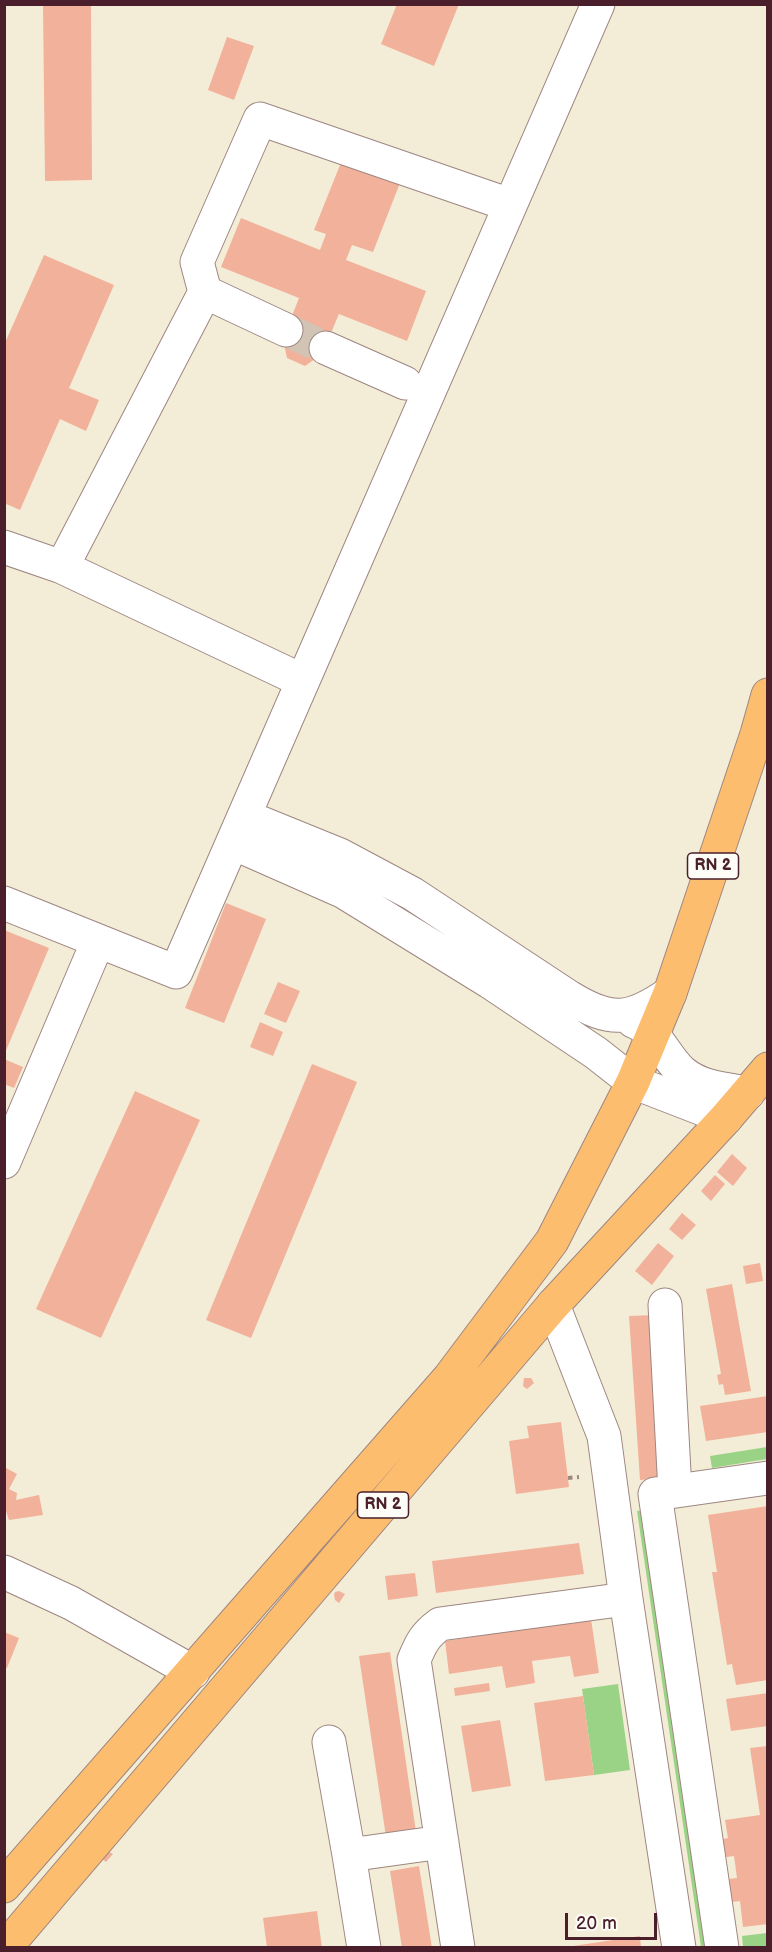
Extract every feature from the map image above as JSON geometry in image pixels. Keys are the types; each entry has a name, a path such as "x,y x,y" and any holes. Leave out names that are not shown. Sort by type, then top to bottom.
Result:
{"main road":[{"name":"RN 2","path":"4,1886 450,1377 552,1241 633,1082 654,1035 757,734 768,695"},
{"name":"RN 2","path":"5,1947 553,1305 758,1081"}],"lane":[{"path":"4,903 176,972 598,4"},
{"path":"62,567 205,292 197,262 260,118 510,205"},
{"path":"205,292 286,330"},
{"path":"326,348 405,383"},
{"path":"4,547 62,567 303,681"},
{"path":"238,829 340,855 413,894 581,1004 596,1011 637,1023 654,1035 680,1070 703,1085 758,1081"},
{"path":"238,829 490,982 596,1053 633,1082 726,1118"},
{"path":"4,1162 98,941"},
{"path":"620,1017 652,1005 670,993"},
{"path":"553,1305 604,1436 626,1599 679,1947"},
{"path":"665,1305 675,1491"},
{"path":"722,1947 655,1494 768,1478"},
{"path":"4,1572 71,1603 193,1672"},
{"path":"458,1947 414,1660 420,1645 428,1632 440,1624 626,1599"},
{"path":"329,1742 364,1947"},
{"path":"349,1855 442,1842"}],"green space":[{"path":"767,1447 767,1459 712,1468 710,1456"},
{"path":"646,1509 712,1947 701,1947 637,1511"},
{"path":"618,1684 630,1770 594,1775 582,1689"},
{"path":"767,1933 767,1947 743,1947 742,1936"}],"building":[{"path":"43,4 91,4 92,180 45,181"},
{"path":"397,4 459,4 434,66 381,44"},
{"path":"227,37 254,46 234,100 208,90"},
{"path":"342,160 400,183 373,252 352,245 346,260 426,291 407,341 339,314 322,354 305,366 287,358 283,339 299,298 221,267 241,218 320,250 326,234 314,230"},
{"path":"44,255 114,285 69,388 99,400 86,431 60,419 20,510 4,503 4,345"},
{"path":"226,903 266,919 224,1023 185,1008"},
{"path":"4,930 49,948 5,1053 4,1053"},
{"path":"278,982 300,991 286,1023 264,1014"},
{"path":"260,1022 283,1032 273,1056 250,1047"},
{"path":"4,1059 23,1067 14,1088 4,1084"},
{"path":"312,1064 357,1082 251,1338 206,1320"},
{"path":"135,1091 200,1120 101,1338 36,1309"},
{"path":"732,1154 747,1168 733,1186 717,1172"},
{"path":"715,1175 725,1184 711,1201 701,1191"},
{"path":"682,1213 696,1225 682,1240 669,1229"},
{"path":"658,1243 674,1256 652,1285 635,1271"},
{"path":"760,1263 763,1281 746,1284 743,1266"},
{"path":"732,1284 751,1391 725,1395 723,1384 719,1385 717,1375 721,1374 706,1289"},
{"path":"655,1315 665,1478 640,1480 629,1316"},
{"path":"524,1378 531,1378 534,1383 527,1389 523,1386"},
{"path":"768,1396 768,1432 706,1441 700,1406"},
{"path":"561,1422 569,1487 516,1494 509,1441 529,1438 527,1426"},
{"path":"6,1468 17,1474 9,1489 17,1493 16,1500 39,1495 43,1515 9,1520 4,1505"},
{"path":"768,1506 768,1680 736,1685 732,1664 727,1665 712,1572 717,1572 708,1515"},
{"path":"579,1543 584,1574 436,1593 432,1561"},
{"path":"415,1573 418,1596 388,1600 385,1576"},
{"path":"339,1591 345,1594 339,1603 335,1600 334,1595"},
{"path":"591,1619 599,1673 574,1677 570,1656 532,1661 535,1683 506,1688 502,1666 449,1674 445,1641"},
{"path":"4,1632 19,1638 7,1668 4,1667"},
{"path":"390,1652 416,1832 386,1837 359,1656"},
{"path":"489,1683 490,1691 455,1696 454,1688"},
{"path":"768,1693 768,1726 731,1731 726,1699"},
{"path":"583,1696 594,1775 545,1781 534,1703"},
{"path":"500,1720 511,1786 472,1792 461,1726"},
{"path":"768,1746 768,1924 743,1927 740,1901 732,1902 729,1879 737,1878 734,1856 726,1857 723,1839 728,1838 725,1820 760,1815 750,1748"},
{"path":"108,1851 113,1854 106,1862 101,1858"},
{"path":"419,1866 432,1948 402,1948 390,1871"},
{"path":"317,1911 322,1948 267,1948 263,1918"},
{"path":"640,1936 641,1948 573,1948 573,1946"}],"tunnel":[{"path":"286,330 326,348"}]}
